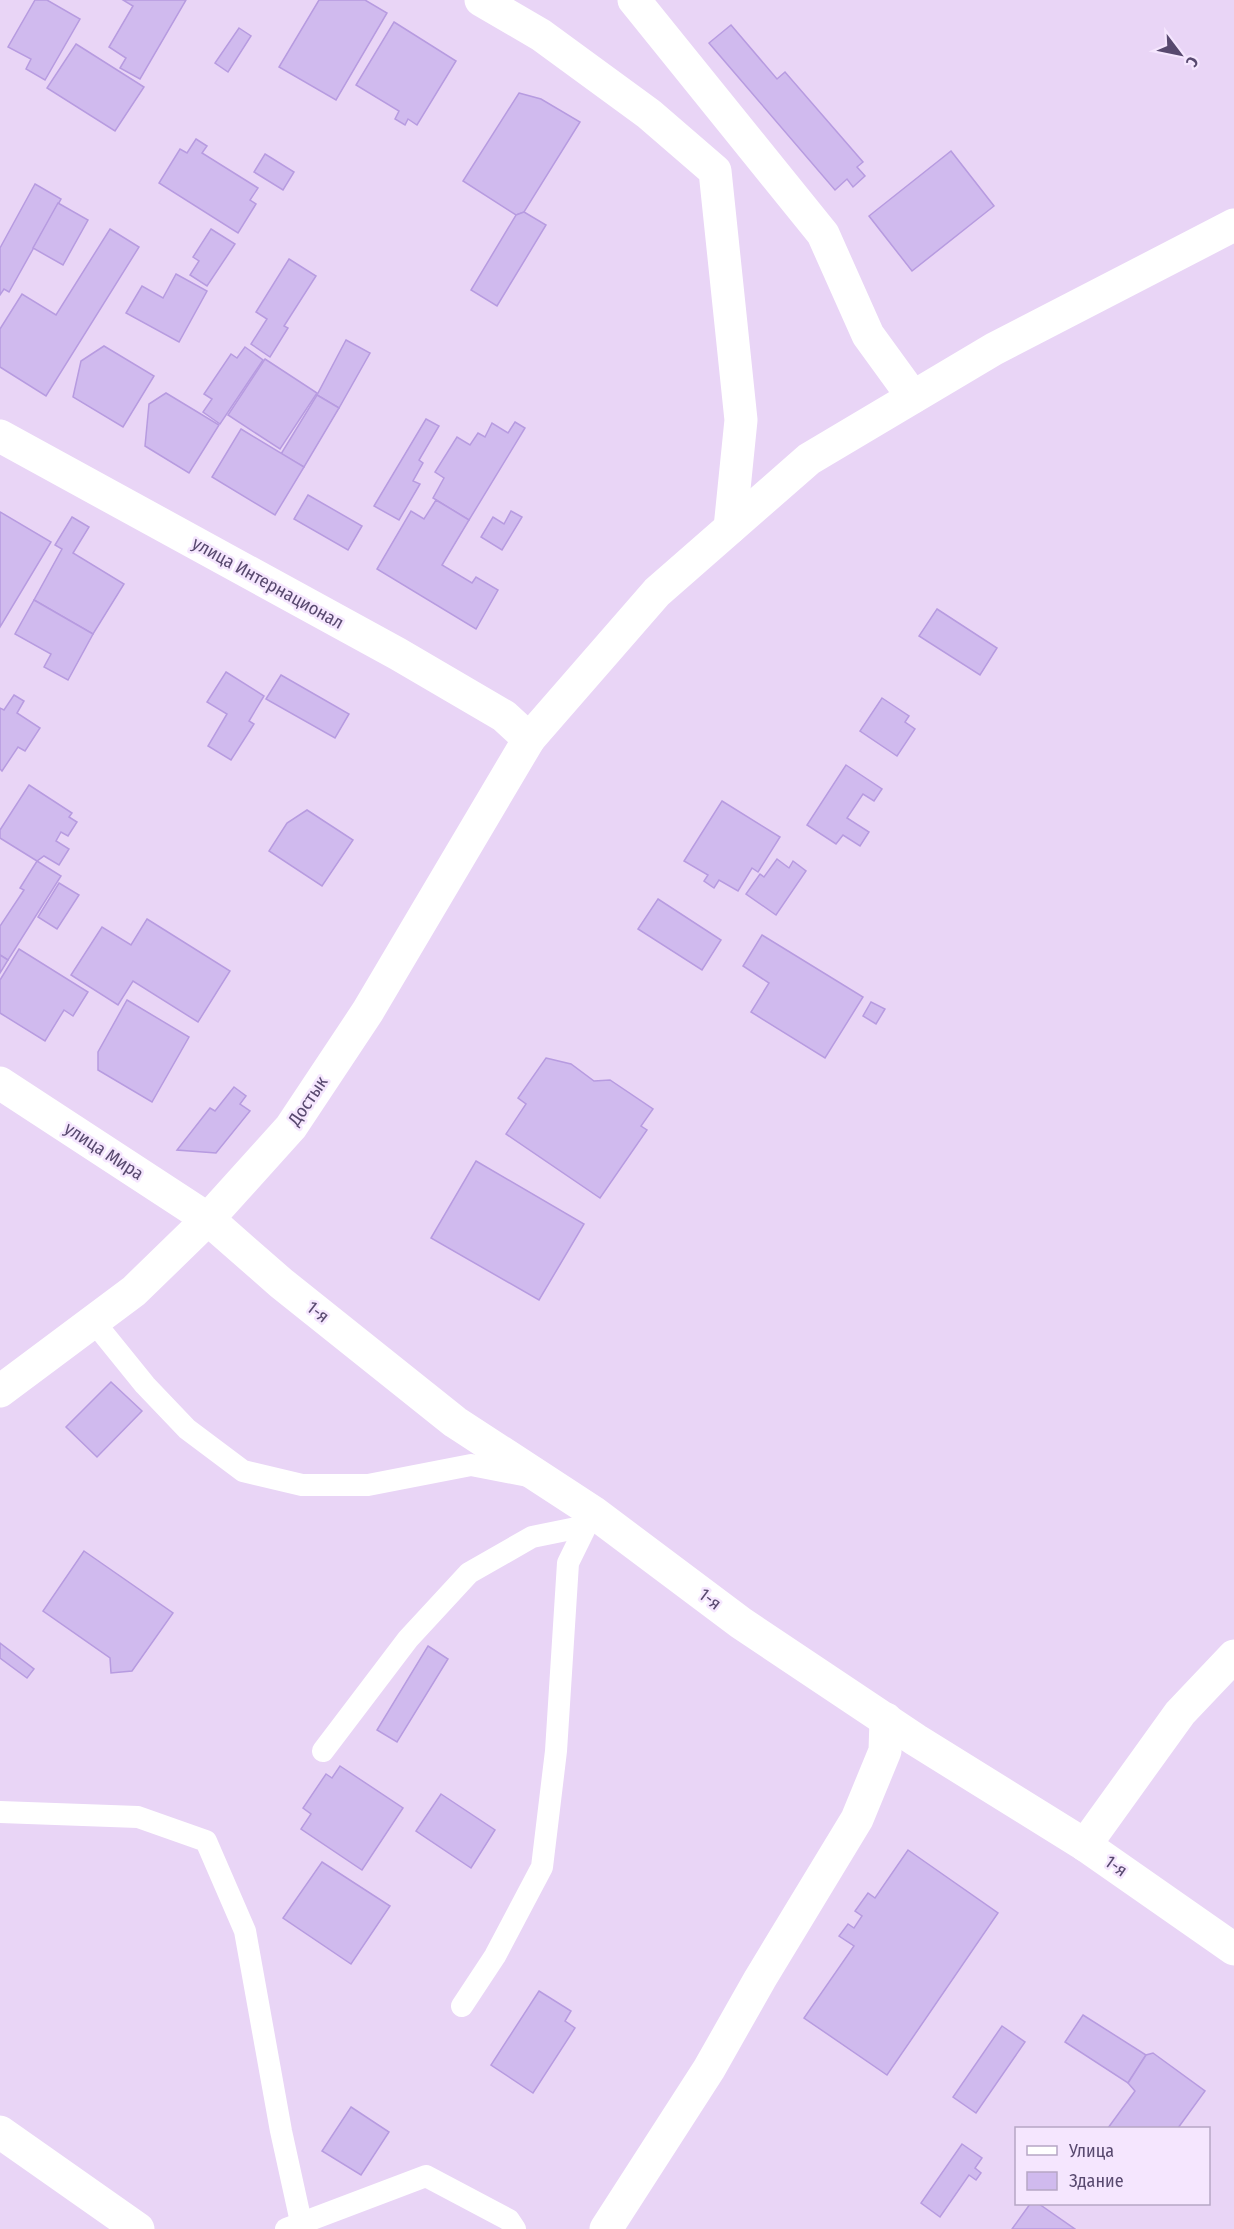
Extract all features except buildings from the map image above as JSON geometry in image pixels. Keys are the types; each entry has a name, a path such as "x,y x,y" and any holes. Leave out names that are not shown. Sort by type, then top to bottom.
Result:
{"street":[{"path":"481,0 541,35 649,114 715,171 741,420 730,528"},
{"path":"634,0 823,234 868,335 913,397"},
{"name":"Достык","path":"0,1391 134,1291 208,1219 298,1118 368,1011 529,739 657,592 809,459 994,349 1234,225"},
{"name":"улица Интернационал","path":"0,436 398,654 504,716 529,739"},
{"name":"улица Мира","path":"0,1083 208,1219"},
{"name":"1-я","path":"208,1219 281,1283 455,1422 544,1479 589,1519 886,1719 1085,1845 1234,1949"},
{"path":"1085,1845 1180,1713 1234,1656"},
{"path":"606,2229 709,2069 760,1979 857,1819 885,1751 886,1719"},
{"path":"0,2132 138,2229"}],"lane":[{"path":"94,1322 145,1385 187,1429 243,1471 303,1485 368,1485 471,1465 544,1479"},
{"path":"323,1751 408,1639 469,1573 532,1537 589,1519"},
{"path":"462,2006 495,1956 542,1867 556,1751 568,1563 589,1519"},
{"path":"0,1812 138,1816 206,1841 245,1931 281,2131 293,2226 426,2176 509,2220 515,2229"}],"shaded area":[{"path":"0,0 1234,0 1234,2229 0,2229"}]}
